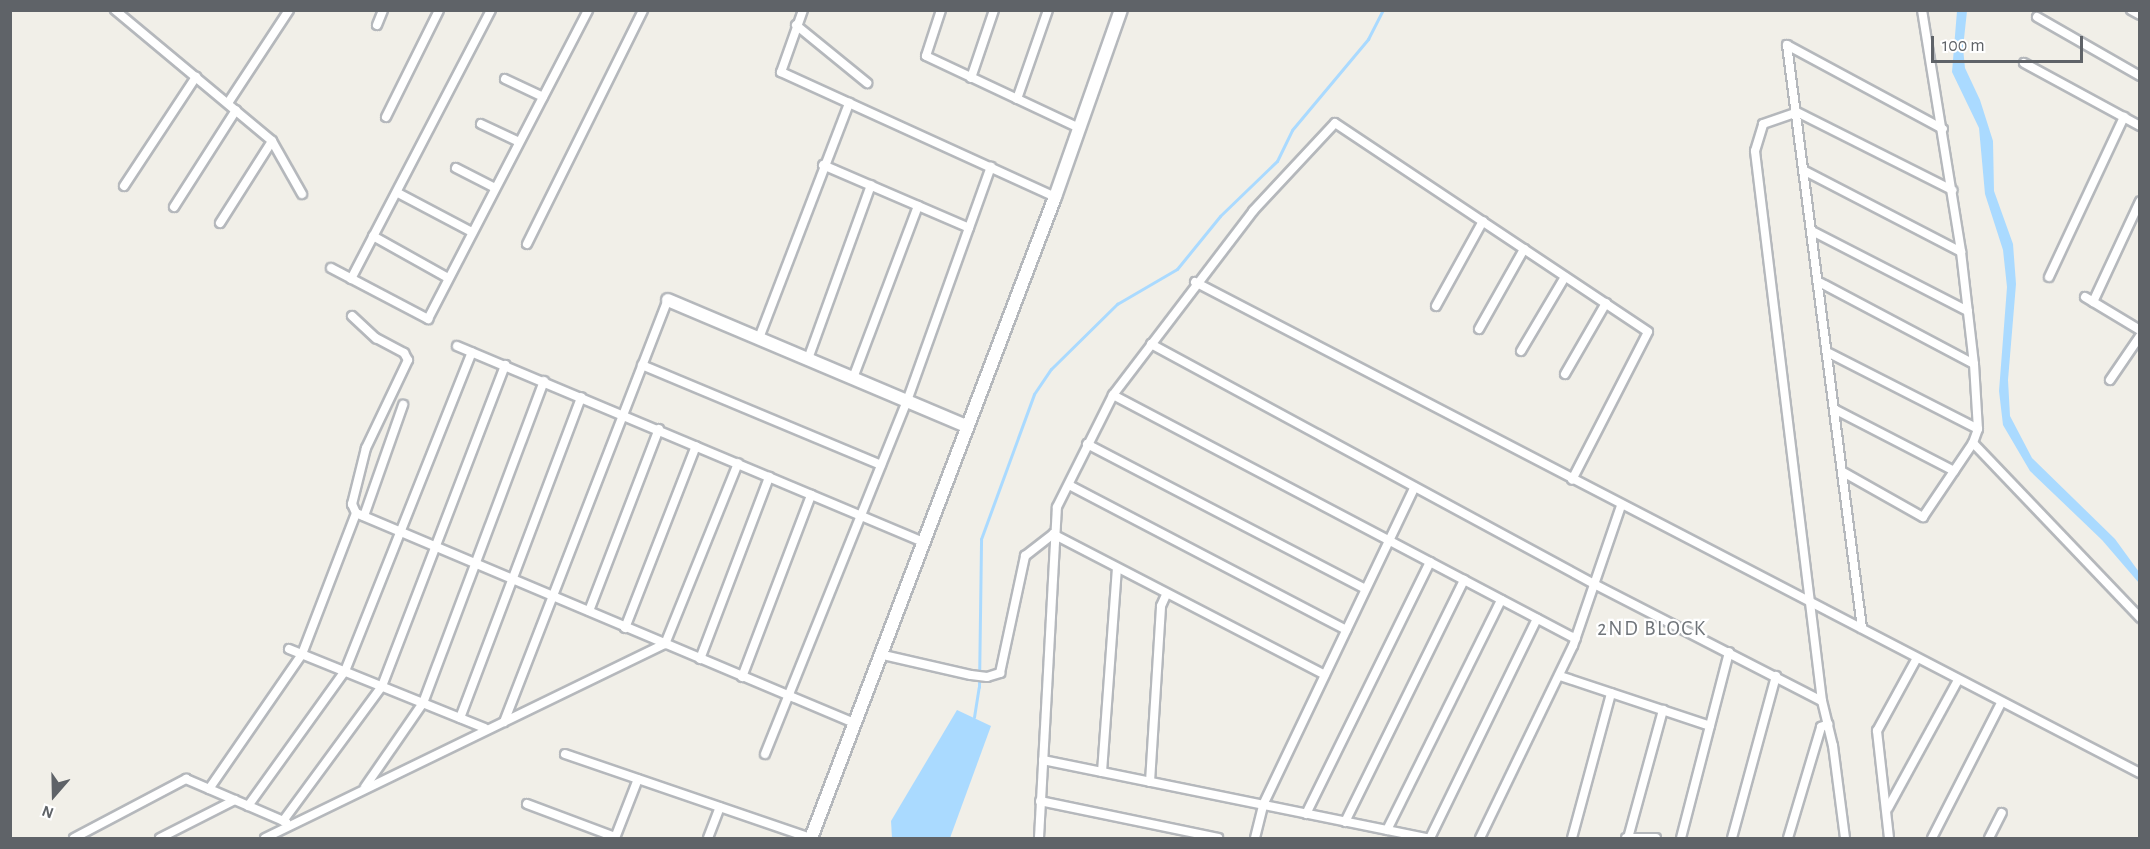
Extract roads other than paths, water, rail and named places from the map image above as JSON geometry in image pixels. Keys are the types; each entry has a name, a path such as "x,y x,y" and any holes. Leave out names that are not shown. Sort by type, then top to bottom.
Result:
{"street":[{"path":"115,10 272,141 302,194"},
{"path":"228,103 289,10"},
{"path":"377,25 383,10"},
{"path":"386,117 439,10"},
{"path":"351,279 398,193 491,10"},
{"path":"331,268 428,319 588,10"},
{"path":"527,244 643,10"},
{"path":"803,10 781,72 1055,197"},
{"path":"941,10 926,56 1079,128"},
{"path":"971,78 994,10"},
{"path":"1017,99 1048,10"},
{"path":"565,754 810,838 921,541 1055,197 1121,10"},
{"path":"1843,472 1923,517 1973,443 1978,429 1974,364 1961,252 1922,10"},
{"path":"2132,10 2139,15"},
{"path":"2037,17 2139,76"},
{"path":"796,25 867,83"},
{"path":"1862,628 1821,283 1787,45 1942,129"},
{"path":"2024,63 2139,126"},
{"path":"124,186 196,77"},
{"path":"505,79 543,97"},
{"path":"759,338 849,103"},
{"path":"174,207 236,110"},
{"path":"1845,838 1828,724 1822,701 1812,600 1755,151 1763,124 1797,112 1952,190"},
{"path":"2049,277 2124,117"},
{"path":"1039,838 1053,534 1057,507 1113,395 1195,282 1253,211 1335,123 1648,332 1572,480"},
{"path":"481,124 519,142"},
{"path":"220,224 272,141"},
{"path":"824,165 969,228"},
{"path":"765,754 907,401 991,167"},
{"path":"456,168 495,188"},
{"path":"1805,171 1961,252"},
{"path":"808,359 871,186"},
{"path":"398,193 472,232"},
{"path":"2093,302 2139,201"},
{"path":"853,378 918,206"},
{"path":"1436,306 1483,221"},
{"path":"1814,232 1968,311"},
{"path":"373,236 448,278"},
{"path":"1479,329 1524,249"},
{"path":"1521,351 1565,277"},
{"path":"1195,282 1621,506 1812,600 2001,703 2139,773"},
{"path":"1821,283 1974,364"},
{"path":"2085,297 2139,330"},
{"path":"504,722 668,300 967,426"},
{"path":"1565,374 1606,303"},
{"path":"352,316 376,338 404,353 408,360 366,448 352,504 360,515 436,544 626,628 854,723"},
{"path":"2110,380 2139,336"},
{"path":"1151,344 1596,585 1822,701"},
{"path":"457,346 505,364 921,541"},
{"path":"248,806 345,671 398,530 472,352"},
{"path":"1829,353 1978,429"},
{"path":"283,821 382,686 505,364"},
{"path":"642,365 881,465"},
{"path":"365,787 423,703 544,381"},
{"path":"1113,395 1576,639"},
{"path":"460,718 581,397"},
{"path":"209,789 302,654 403,405"},
{"path":"1836,410 1954,471"},
{"path":"589,611 659,429"},
{"path":"1973,443 2139,618"},
{"path":"1087,444 1366,589"},
{"path":"626,628 696,446"},
{"path":"265,838 485,728 504,722 665,644 738,463"},
{"path":"699,659 769,477"},
{"path":"1069,485 1346,630"},
{"path":"1256,838 1263,805 1415,487"},
{"path":"742,677 811,495"},
{"path":"1480,838 1576,639 1621,506"},
{"path":"879,654 984,677 1000,672 1025,556 1053,534"},
{"path":"1053,534 1166,595 1325,675"},
{"path":"1306,814 1430,562"},
{"path":"1102,772 1117,569"},
{"path":"1345,822 1464,580"},
{"path":"1150,782 1161,606 1166,595"},
{"path":"1387,830 1501,600"},
{"path":"1042,760 1429,838 1538,619"},
{"path":"289,649 485,728"},
{"path":"1681,838 1729,652"},
{"path":"1889,838 1888,809 1876,731 1917,658"},
{"path":"1560,676 1710,726"},
{"path":"1732,838 1776,676"},
{"path":"1888,809 1958,680"},
{"path":"1572,838 1611,693"},
{"path":"1932,838 2001,703"},
{"path":"1656,838 1627,838 1664,710"},
{"path":"1788,838 1821,727 1828,724"},
{"path":"74,838 186,779 292,825"},
{"path":"527,804 615,838 638,779"},
{"path":"160,838 236,800"},
{"path":"1040,801 1218,838"},
{"path":"708,838 720,807"},
{"path":"1989,838 2001,813"}],"water":[{"path":"1957,11 1967,11 1963,48 1965,68 1980,100 1993,141 1994,191 2013,244 2016,284 2008,380 2010,416 2032,458 2115,539 2139,572 2139,583 2102,540 2030,471 2003,425 1999,391 2007,287 2003,250 1985,194 1979,128 1952,72"},
{"path":"957,710 991,726 950,838 892,838 891,821"}],"waterway":[{"path":"974,717 979,687 981,539 1034,394 1051,369 1117,304 1177,269 1220,216 1277,161 1292,130 1368,39 1383,10"}],"district":[{"name":"2ND BLOCK","path":"1652,629"}]}
